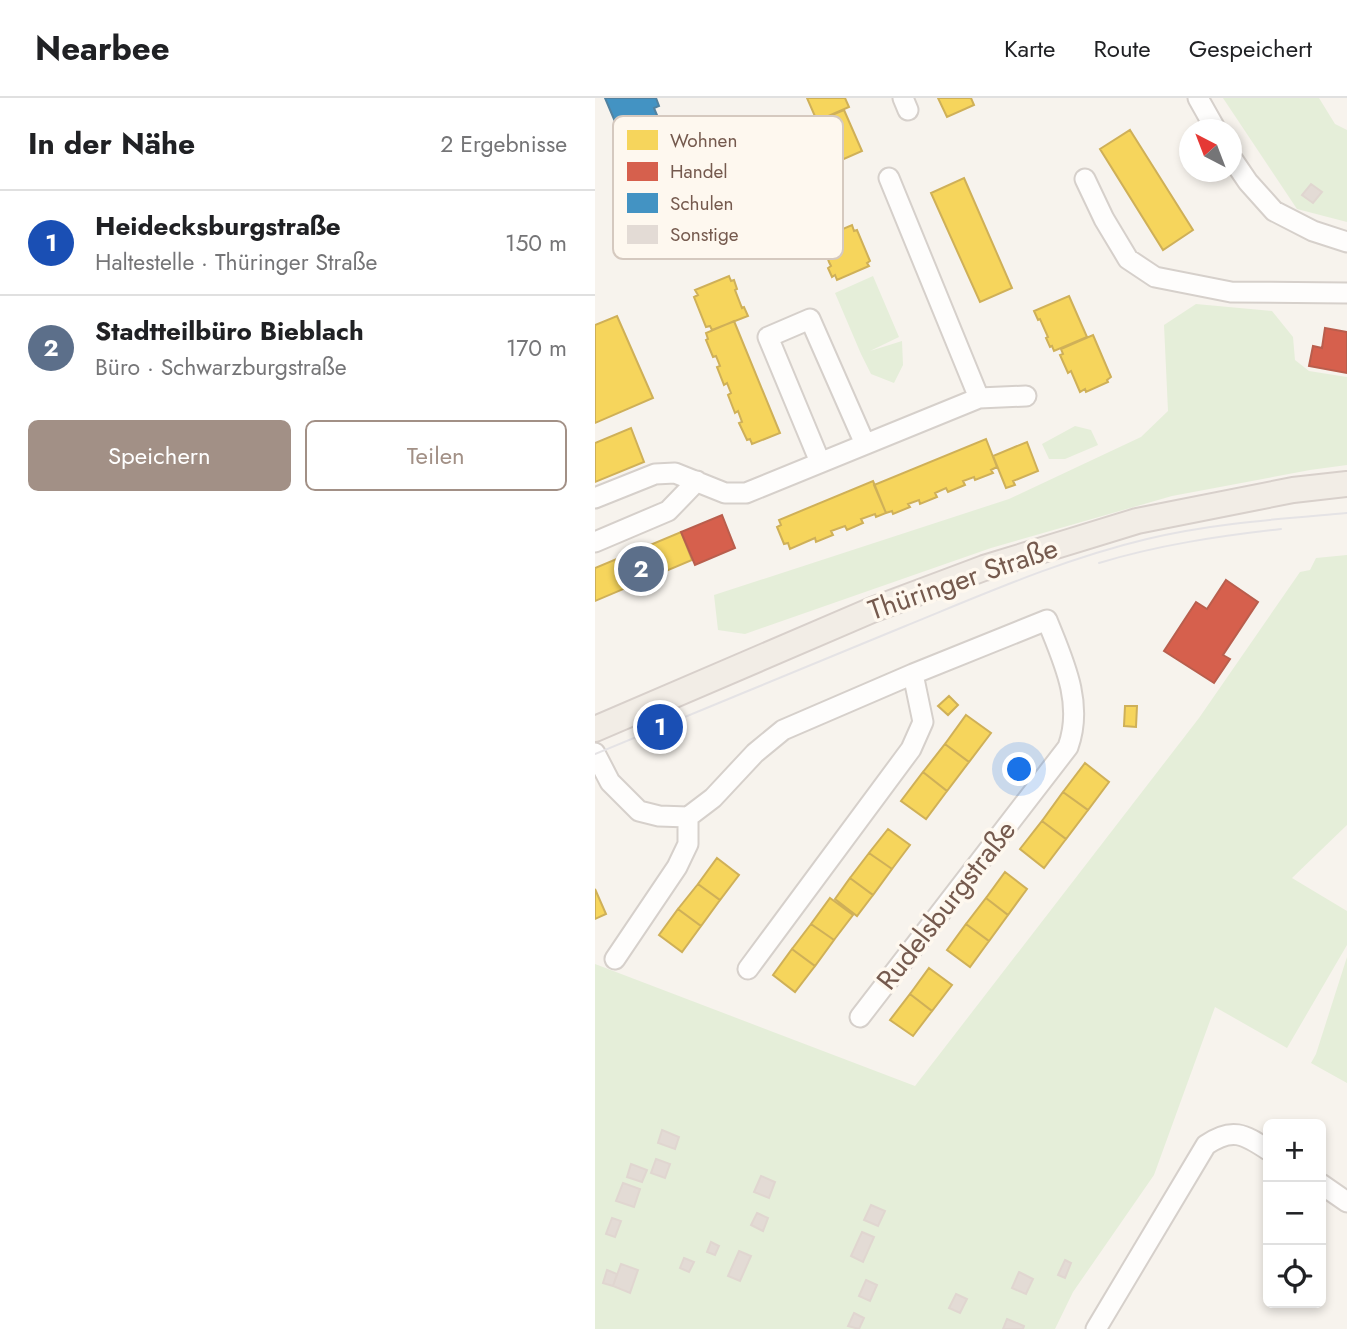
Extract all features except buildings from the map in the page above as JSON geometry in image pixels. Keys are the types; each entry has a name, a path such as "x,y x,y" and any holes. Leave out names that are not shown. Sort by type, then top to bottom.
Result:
{"main road":[{"name":"Thüringer Straße","path":"595,729 872,610 984,568 1137,521 1293,490 1347,484"}],"street":[{"path":"1198,98 1210,119"},
{"path":"1242,173 1274,211 1313,231 1347,242"},
{"path":"889,178 979,398"},
{"path":"1084,179 1128,259 1155,277 1231,292 1347,293"},
{"path":"820,462 768,337 810,319 865,444"},
{"path":"595,498 655,474 675,473 725,493 746,493 979,398 1026,396"},
{"path":"595,542 669,511 697,481"},
{"name":"Rudelsburgstraße","path":"688,817 713,798 755,753 783,730 1047,620 1066,666 1074,699 1073,733 1065,751 860,1017"},
{"path":"748,969 912,749 923,722 913,674"},
{"path":"595,753 610,782 639,811 659,816 688,817 688,844 677,867 615,959"},
{"path":"1096,1329 1206,1145 1219,1136 1235,1134 1250,1138 1263,1147"},
{"path":"1326,1187 1347,1202"}],"green space":[{"path":"1223,98 1319,98 1335,124 1347,130 1347,222 1297,209 1242,126 1242,119 1237,119"},
{"path":"873,276 899,337 870,351 902,341 903,365 894,383 871,374 835,293"},
{"path":"1196,304 1272,311 1293,337 1295,360 1309,371 1347,377 1347,465 1172,496 991,548 745,634 718,630 714,595 1009,499 1141,437 1168,411 1164,325"},
{"path":"1075,426 1091,430 1098,445 1065,459 1049,459 1042,444"},
{"path":"1347,555 1347,825 1292,878 1347,911 1347,945 1287,1048 1215,1007 1154,1175 1073,1292 1055,1329 595,1329 595,964 915,1086 1199,718 1300,572 1310,570 1316,558"},
{"path":"1347,957 1347,1083 1311,1063"}],"tram line":[{"path":"595,754 994,590 1116,547 1197,529 1347,513"},
{"path":"1099,563 1189,542 1281,529"}],"place":[{"name":"Stadtteilbüro Bieblach","path":"641,569"},
{"name":"Heidecksburgstraße","path":"660,727"}]}
